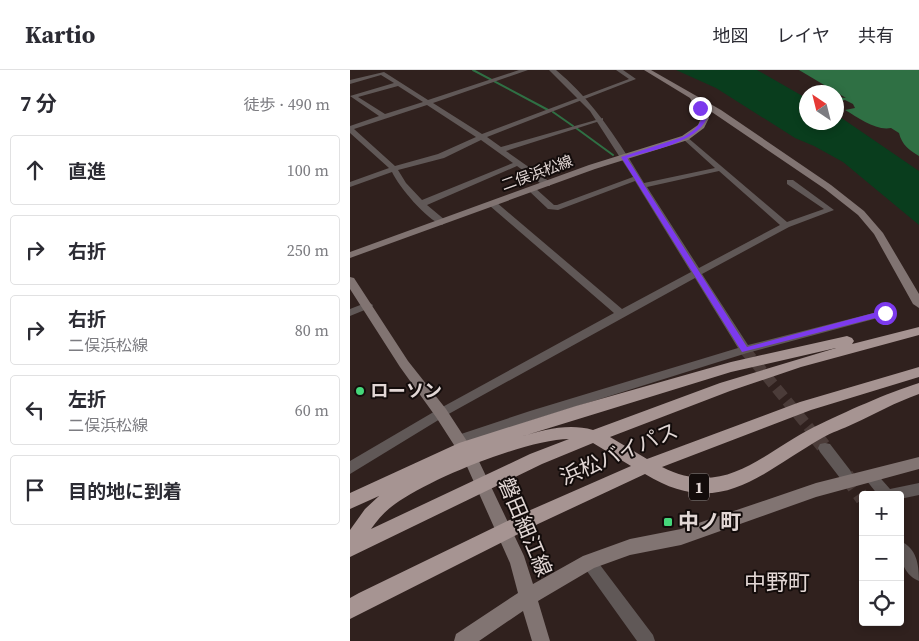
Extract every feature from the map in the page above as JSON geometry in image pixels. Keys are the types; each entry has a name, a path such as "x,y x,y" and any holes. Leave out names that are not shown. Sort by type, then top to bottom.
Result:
{"highway":[{"name":"1","path":"350,501 465,449 576,412 731,367 919,327"},
{"name":"浜松バイパス","path":"350,548 536,458 725,387 798,363 919,331"},
{"name":"浜松バイパス","path":"350,609 561,503 669,456 826,398 919,372"},
{"name":"1","path":"350,548 364,522 388,498 428,476 465,449 530,440 561,433 581,433 601,440 679,483 702,487 731,482 759,470 816,434 919,388"}],"main road":[{"path":"647,70 718,112 828,187 861,213 878,233 919,304"},
{"name":"二俣浜松線","path":"350,255 624,157 685,138 702,126 705,118 693,98"},
{"name":"磐田細江線","path":"350,280 368,305 404,364 465,449 518,562 529,596 589,562 630,547 681,537 816,490 919,463"},
{"path":"463,641 529,596 541,641"}],"street":[{"path":"350,82 393,70"},
{"path":"442,222 421,204 397,177 394,169 350,128 525,70"},
{"path":"552,70 585,99 601,119 720,307 745,350"},
{"path":"350,185 394,169 441,156 481,137 585,99 633,79 619,70"},
{"path":"382,73 481,137 547,184"},
{"path":"384,117 353,96 399,84"},
{"path":"500,150 601,119"},
{"path":"685,138 786,225"},
{"path":"421,204 518,163"},
{"path":"643,186 719,169"},
{"path":"532,190 551,207 558,208 638,178"},
{"path":"350,468 441,413 786,225 830,210 790,182"},
{"path":"493,204 621,314"},
{"path":"350,313 368,305"},
{"path":"465,449 530,416 745,350 885,313"},
{"path":"824,448 845,474"},
{"path":"870,476 883,491"},
{"path":"904,492 919,489"},
{"path":"904,553 919,573"},
{"path":"589,562 647,641"}],"shaded area":[{"path":"676,70 757,70 799,94 799,130 844,130 844,120 919,171 919,225 843,162 795,138 716,88"},
{"path":"799,70 919,70 919,156 906,147 899,133 891,128 879,128 845,110 855,108 853,104 844,100 844,98 846,98 844,97 844,85 824,85"}],"waterway":[{"path":"473,70 550,111"},
{"path":"553,112 573,126"},
{"path":"576,128 613,155"}],"tunnel":[{"path":"745,350 815,435"},
{"path":"814,434 825,448"},
{"path":"846,475 859,493"}],"place":[{"name":"ローソン","path":"360,391"},
{"name":"中ノ町","path":"668,522"}],"district":[{"name":"中野町","path":"777,582"}],"route":[{"path":"700,108 705,118 702,126 685,138 624,157 720,307 745,350 885,313"}]}
